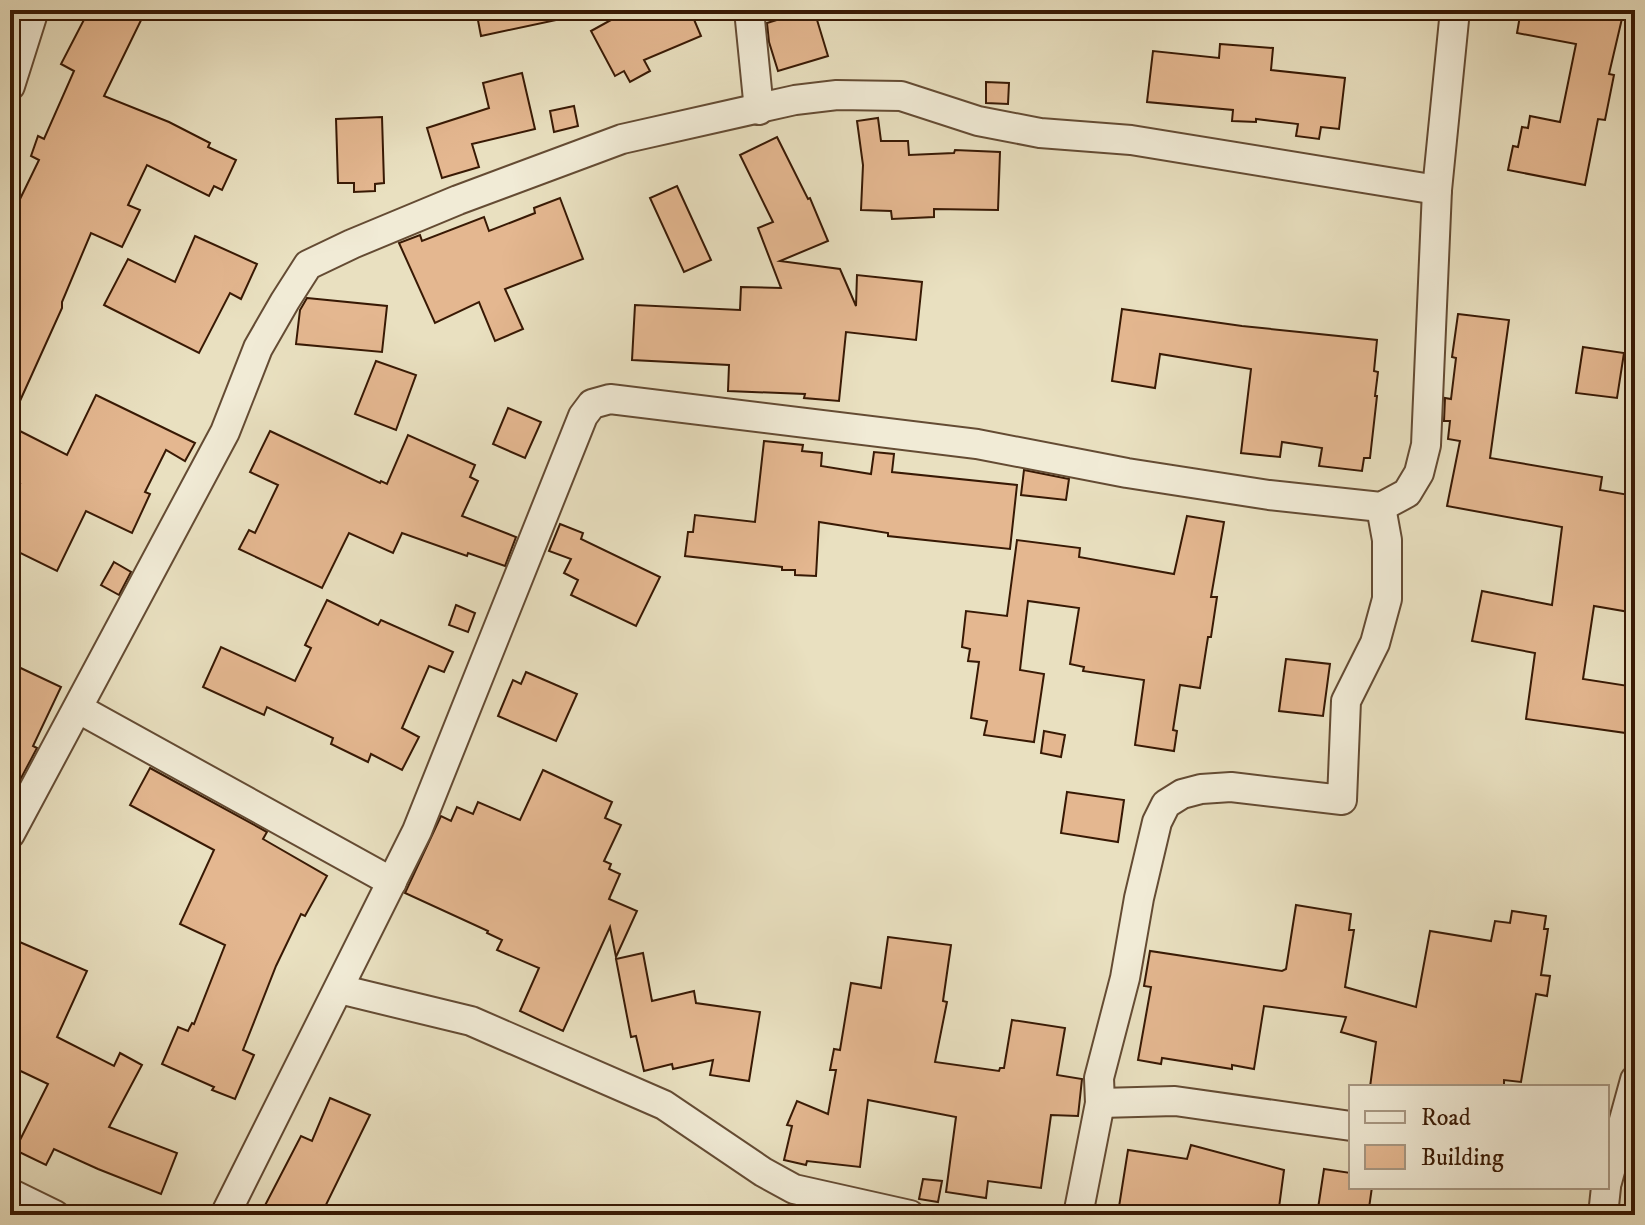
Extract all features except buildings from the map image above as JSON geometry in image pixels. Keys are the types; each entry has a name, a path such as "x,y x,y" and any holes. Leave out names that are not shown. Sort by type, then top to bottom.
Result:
{"street":[{"path":"10,86 34,10"},
{"path":"749,10 759,110"},
{"path":"225,1215 417,831 583,416 592,404 610,399 977,444 1127,473 1269,495 1381,507 1407,493 1419,473 1426,445 1437,190 1455,10"},
{"path":"10,834 225,432 258,348 308,265 352,244 458,200 622,139 795,100 837,95 901,96 978,121 1040,133 1131,140 1437,190"},
{"path":"1078,1215 1100,1103 1099,1078 1125,978 1157,822 1166,804 1182,794 1201,789 1231,787 1342,800 1346,701 1375,643 1387,599 1387,540 1381,507"},
{"path":"79,709 392,882"},
{"path":"339,989 471,1021 664,1105 763,1172 794,1189 910,1215"},
{"path":"1609,1170 1635,1080"},
{"path":"1100,1103 1175,1101 1349,1126"},
{"path":"1603,1215 1606,1189"},
{"path":"10,1193 55,1215"}]}
